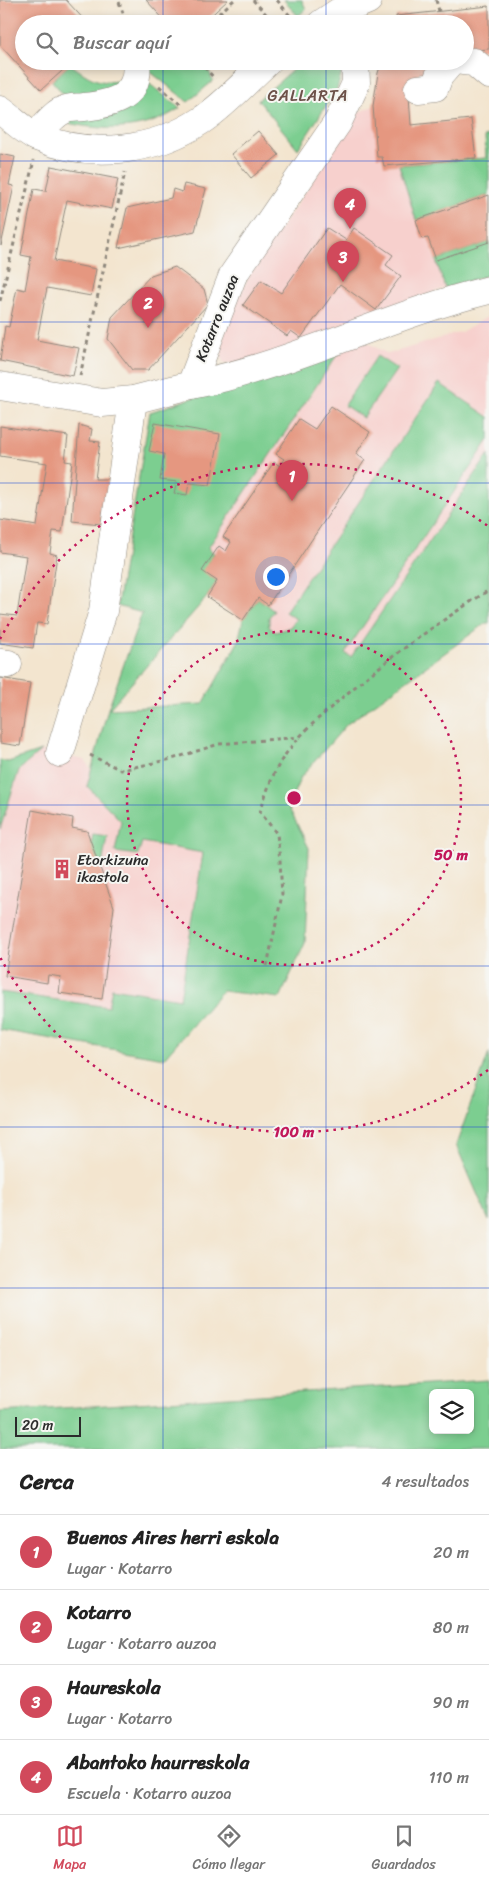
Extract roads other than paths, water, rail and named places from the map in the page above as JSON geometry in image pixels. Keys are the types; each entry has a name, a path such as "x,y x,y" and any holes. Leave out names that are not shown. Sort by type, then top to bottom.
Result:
{"street":[{"path":"342,15 368,0"},
{"path":"474,62 489,75"},
{"path":"36,144 63,110 104,104 122,97 134,87 138,75 137,70"},
{"path":"0,110 36,144 60,144 97,150 115,150 156,142 179,133 204,119 258,70"},
{"name":"Kotarro auzoa","path":"191,385 233,274 338,122 356,83 355,70"},
{"path":"418,89 435,87 439,76 444,70"},
{"path":"0,386 102,403 133,400 230,377 288,358 400,316 489,290"},
{"path":"60,753 103,611 133,400"}],"place":[{"name":"Abantoko haurreskola","path":"350,229"},
{"name":"Haureskola","path":"343,282"},
{"name":"Kotarro","path":"148,328"},
{"name":"Buenos Aires herri eskola","path":"292,501"},
{"name":"Etorkizuna ikastola","path":"62,869"}],"district":[{"name":"GALLARTA","path":"308,95"}]}
